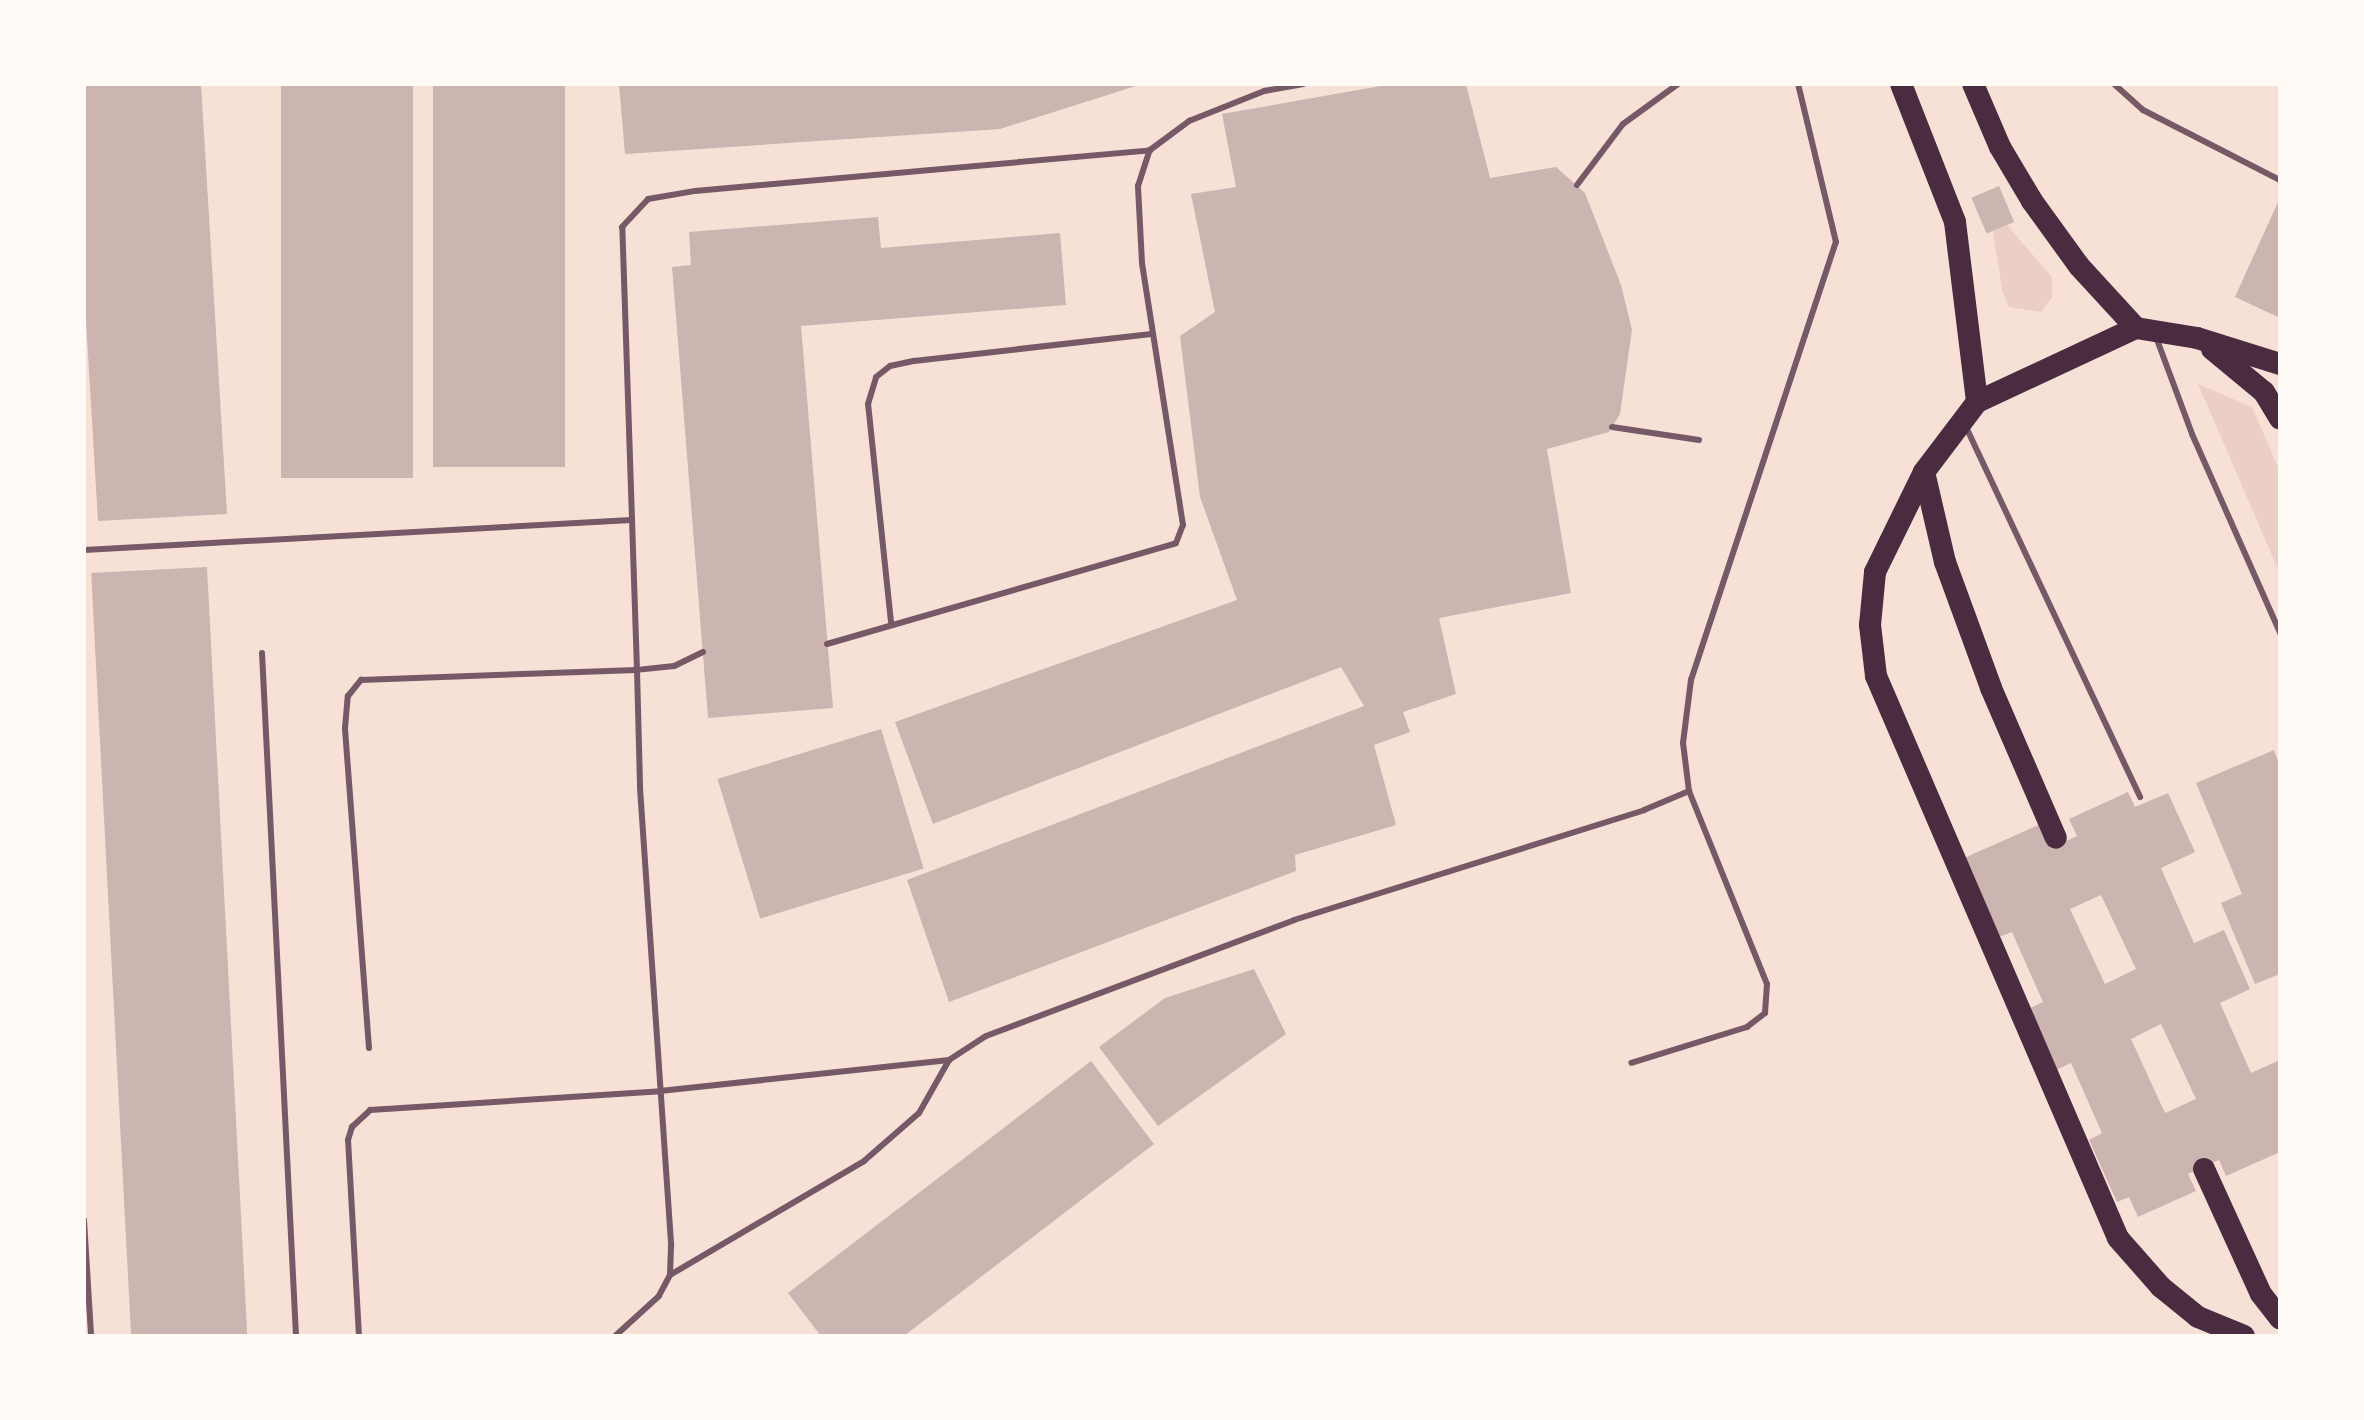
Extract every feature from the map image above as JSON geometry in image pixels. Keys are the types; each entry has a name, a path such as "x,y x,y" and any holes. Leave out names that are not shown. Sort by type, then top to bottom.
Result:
{"highway":[{"path":"1901,84 1955,222 1969,410"},
{"path":"1973,84 2000,147 2032,201 2079,266 2145,330"},
{"path":"2244,1336 2198,1317 2161,1287 2118,1238 1876,676 1870,625 1875,572 1924,472 1969,410 2145,330 2197,338 2280,364"},
{"path":"2197,338 2264,392 2280,419"},
{"path":"1924,472 1945,562 1991,688 2056,838"},
{"path":"2204,1169 2261,1294 2280,1318"}],"lane":[{"path":"615,1336 659,1296 670,1275 640,788 622,227 648,199 1150,150 1189,121 1264,91 1303,84"},
{"path":"1577,185 1623,124 1678,84"},
{"path":"1631,1063 1747,1027 1765,1013 1767,984 1689,791 1683,743 1691,680 1836,242 1798,84"},
{"path":"2114,84 2143,110 2280,180"},
{"path":"827,644 891,622 1176,543 1183,525 1151,334 1138,186 1150,150"},
{"path":"2145,330 2280,633"},
{"path":"891,622 868,404 876,377 890,366 914,361 1151,334"},
{"path":"1969,410 2140,797"},
{"path":"1612,427 1699,440"},
{"path":"84,550 631,520"},
{"path":"369,1048 345,728 348,696 361,680 637,670 674,666 703,652"},
{"path":"262,653 296,1336"},
{"path":"359,1336 348,1140 360,1119 389,1106 660,1091 949,1060 986,1036 1294,920 1644,810 1689,791"},
{"path":"670,1275 864,1161 919,1113 949,1060"},
{"path":"84,1220 91,1336"}],"shaded area":[{"path":"2007,225 2052,277 2052,298 2041,312 2009,307 2002,290 1993,231"},
{"path":"2198,384 2252,407 2280,472 2280,574"}],"building":[{"path":"84,84 201,84 227,514 98,521 84,287"},
{"path":"281,84 413,84 413,478 281,478"},
{"path":"433,84 565,84 565,467 433,467"},
{"path":"619,84 1139,85 1000,129 625,154"},
{"path":"1392,84 1466,84 1490,178 1556,167 1585,193 1621,285 1632,330 1620,414 1609,432 1547,449 1571,593 1439,618 1456,694 1403,712 1410,732 1374,745 1396,825 1295,855 1296,871 949,1002 907,880 1364,706 1341,667 933,824 895,722 1237,600 1200,497 1180,336 1215,312 1191,194 1236,187 1222,114"},
{"path":"1999,186 2014,222 1987,234 1971,198"},
{"path":"2280,203 2280,318 2235,297"},
{"path":"878,217 881,248 1060,233 1066,305 801,326 833,708 708,718 672,267 691,265 689,232"},
{"path":"207,567 247,1336 131,1336 91,573"},
{"path":"881,729 924,869 760,919 717,779"},
{"path":"2274,750 2280,766 2280,974 2255,984 2221,903 2242,894 2196,783"},
{"path":"2128,792 2135,807 2168,793 2195,852 2161,868 2194,943 2224,930 2250,989 2220,1003 2251,1073 2280,1060 2280,1152 2226,1176 2219,1160 2188,1174 2196,1191 2138,1217 2129,1197 2117,1202 2089,1140 2102,1133 2071,1063 2056,1070 2028,1009 2043,1002 2012,932 1999,937 1964,858 2043,823 2053,847 2077,836 2069,819","holes":["2101,895 2136,969 2105,984 2070,909","2161,1024 2196,1099 2165,1113 2131,1039"]},
{"path":"1254,969 1286,1034 1158,1126 1099,1047 1165,998"},
{"path":"1091,1061 1154,1144 904,1336 821,1336 788,1293"}]}
